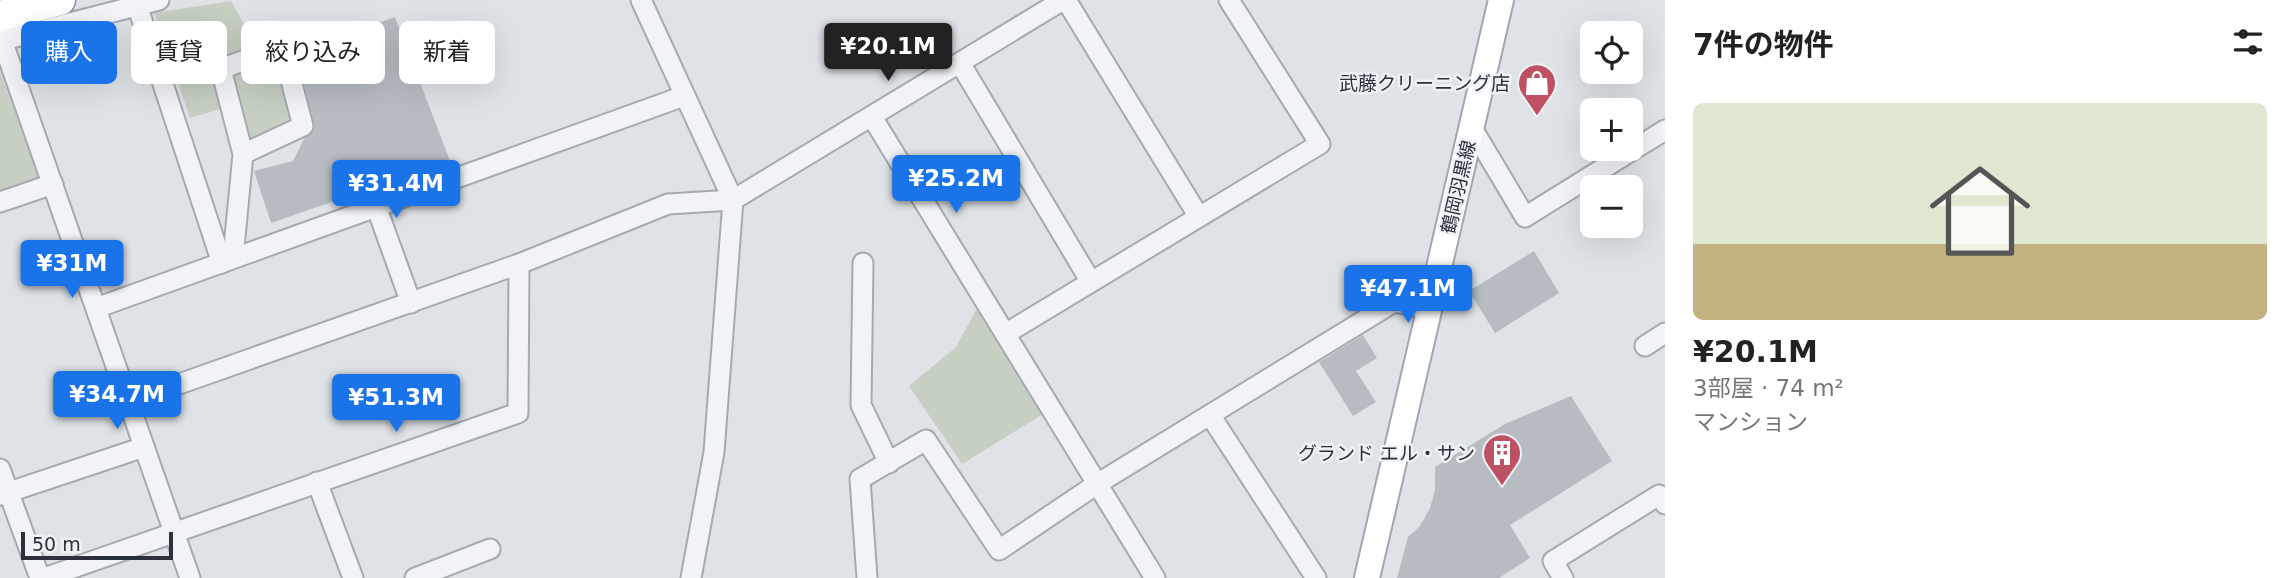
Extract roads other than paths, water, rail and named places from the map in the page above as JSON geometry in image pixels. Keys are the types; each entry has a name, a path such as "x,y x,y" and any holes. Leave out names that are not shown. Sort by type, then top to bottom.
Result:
{"highway":[{"path":"1,32 60,0"}],"main road":[{"name":"鶴岡羽黒線","path":"1367,578 1501,0"}],"street":[{"path":"159,0 1,32 190,578"},
{"path":"641,0 733,200 714,452 691,578"},
{"path":"128,402 519,264 668,205 733,200 1065,0 1199,217"},
{"path":"1005,334 1320,144 1230,0"},
{"path":"137,5 227,261"},
{"path":"227,261 243,154 221,69 282,46 303,126 243,154"},
{"path":"960,63 1091,282"},
{"path":"96,308 684,96"},
{"path":"872,117 1155,578"},
{"path":"1472,128 1525,217 1665,130"},
{"path":"0,202 53,184"},
{"path":"376,206 411,303"},
{"path":"863,263 861,405 889,463"},
{"path":"0,469 4,494 42,578 518,413 519,264"},
{"path":"867,578 860,479 926,440 999,550 1097,484 1394,302 1430,309"},
{"path":"1645,346 1665,333"},
{"path":"1210,415 1316,578"},
{"path":"4,494 144,447"},
{"path":"317,482 353,578"},
{"path":"1563,578 1553,561 1659,495 1665,504"},
{"path":"415,578 490,549"}],"place":[{"name":"武藤クリーニング店","path":"1537,117"},
{"name":"グランド エル・サン","path":"1502,487"}]}
